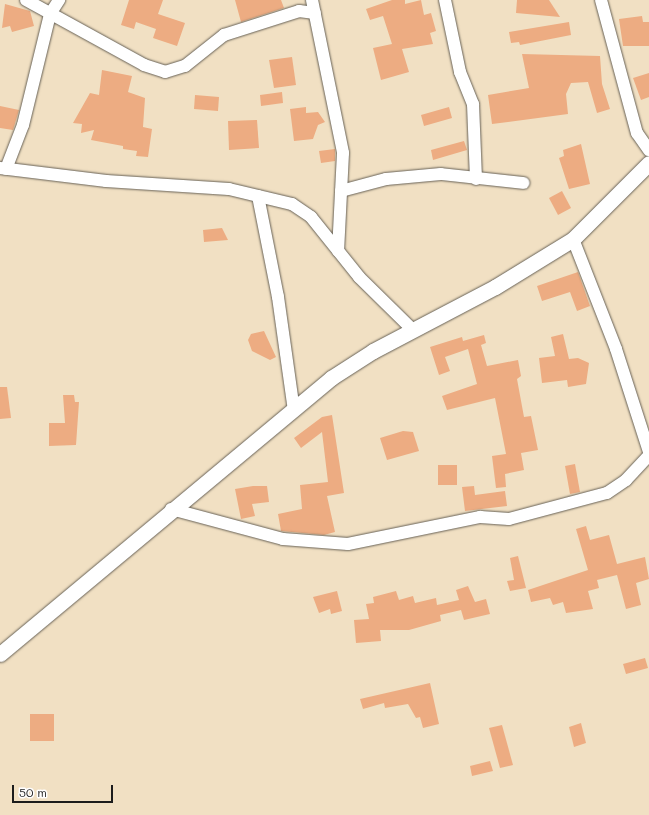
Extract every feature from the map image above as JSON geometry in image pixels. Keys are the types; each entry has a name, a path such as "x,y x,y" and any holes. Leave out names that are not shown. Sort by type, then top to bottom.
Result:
{"street":[{"path":"26,0 144,65 165,72 185,66 224,35 299,11 315,13"},
{"path":"59,0 50,14 22,125 3,168 106,181 229,189 300,207 338,251 414,331"},
{"path":"312,0 339,121 343,153 338,251"},
{"path":"445,0 460,72 472,104 476,179"},
{"path":"601,0 637,133 649,150"},
{"path":"0,654 171,509 294,411 331,378 573,239 649,163"},
{"path":"341,191 408,176 441,174 524,183"},
{"path":"258,196 278,297 294,411"},
{"path":"573,239 619,356 649,452"},
{"path":"171,509 283,539 348,544 480,517 509,519 607,493 626,480 649,455"},
{"path":"0,642 16,641"}],"building":[{"path":"129,0 163,0 158,14 185,23 177,46 153,38 156,29 136,22 134,29 121,25"},
{"path":"235,0 281,0 284,8 241,22"},
{"path":"392,0 405,0 405,4 421,0 424,15 431,13 436,31 430,33 433,44 402,49 409,72 381,80 373,48 392,44 383,16 370,20 366,9"},
{"path":"517,0 549,0 560,17 516,13"},
{"path":"5,4 30,11 34,26 12,32 10,26 2,28"},
{"path":"642,16 643,22 649,22 649,46 623,46 619,19"},
{"path":"569,22 571,35 520,45 519,42 511,43 509,32"},
{"path":"522,54 600,56 602,84 610,109 597,113 588,82 571,83 566,94 568,114 492,124 488,95 529,88"},
{"path":"292,57 296,85 274,88 269,60"},
{"path":"102,70 132,76 128,92 145,98 143,127 152,129 148,157 136,156 137,151 123,149 123,146 91,140 94,130 81,133 82,124 73,123 90,93 99,95"},
{"path":"649,73 649,97 641,100 633,78"},
{"path":"282,92 283,103 261,106 260,95"},
{"path":"195,95 219,97 218,111 194,109"},
{"path":"0,106 19,110 13,130 0,128"},
{"path":"306,107 306,113 318,112 325,122 318,125 313,139 294,141 290,109"},
{"path":"449,107 452,118 424,126 421,115"},
{"path":"257,120 259,148 229,150 228,121"},
{"path":"464,141 467,150 433,160 431,150"},
{"path":"581,144 590,184 569,189 559,158 564,156 563,150"},
{"path":"335,149 335,161 321,163 319,151"},
{"path":"562,191 571,208 558,215 549,198"},
{"path":"222,228 228,240 204,242 203,230"},
{"path":"578,272 590,306 577,311 570,292 542,301 537,286"},
{"path":"264,331 276,357 270,360 252,351 248,340 251,334"},
{"path":"563,334 569,359 578,358 589,363 586,384 568,387 567,380 542,383 539,358 555,356 551,337"},
{"path":"484,335 486,343 481,345 487,366 518,360 521,376 517,379 524,417 531,416 538,450 521,453 524,470 505,474 506,487 496,488 492,456 506,454 495,398 447,410 442,396 477,384 468,349 445,357 450,371 439,375 430,347 462,337 463,341"},
{"path":"0,387 7,387 11,418 0,419"},
{"path":"63,395 74,395 75,402 79,402 76,445 49,446 49,423 65,423"},
{"path":"332,415 344,493 327,496 335,532 324,535 281,531 278,514 302,509 300,485 328,482 322,432 301,448 294,438 322,417"},
{"path":"403,431 413,432 419,451 387,460 380,438"},
{"path":"575,464 580,492 570,494 565,466"},
{"path":"438,465 457,465 457,485 438,485"},
{"path":"253,486 267,486 269,502 252,504 255,516 241,519 235,489"},
{"path":"474,486 475,495 505,491 507,506 465,511 462,487"},
{"path":"586,526 590,540 609,535 617,564 645,557 649,579 636,583 641,605 626,609 617,575 597,580 599,588 588,591 593,609 566,613 563,602 553,605 550,598 531,602 528,590 588,570 576,529"},
{"path":"518,556 526,588 510,591 507,581 514,580 510,558"},
{"path":"468,586 475,602 486,599 490,614 464,620 461,610 440,615 441,621 409,630 380,630 381,641 356,643 354,620 369,619 366,604 374,603 373,597 396,591 399,600 413,596 415,603 436,598 437,605 459,600 456,590"},
{"path":"337,591 342,611 331,614 330,609 319,613 313,597"},
{"path":"645,658 648,668 626,674 623,664"},
{"path":"430,683 439,724 423,728 420,717 416,718 408,704 385,708 384,703 363,709 360,699"},
{"path":"30,714 54,714 54,741 30,741"},
{"path":"581,723 586,743 574,747 569,727"},
{"path":"502,725 513,765 500,768 489,728"},
{"path":"490,761 493,771 472,776 470,766"}]}
